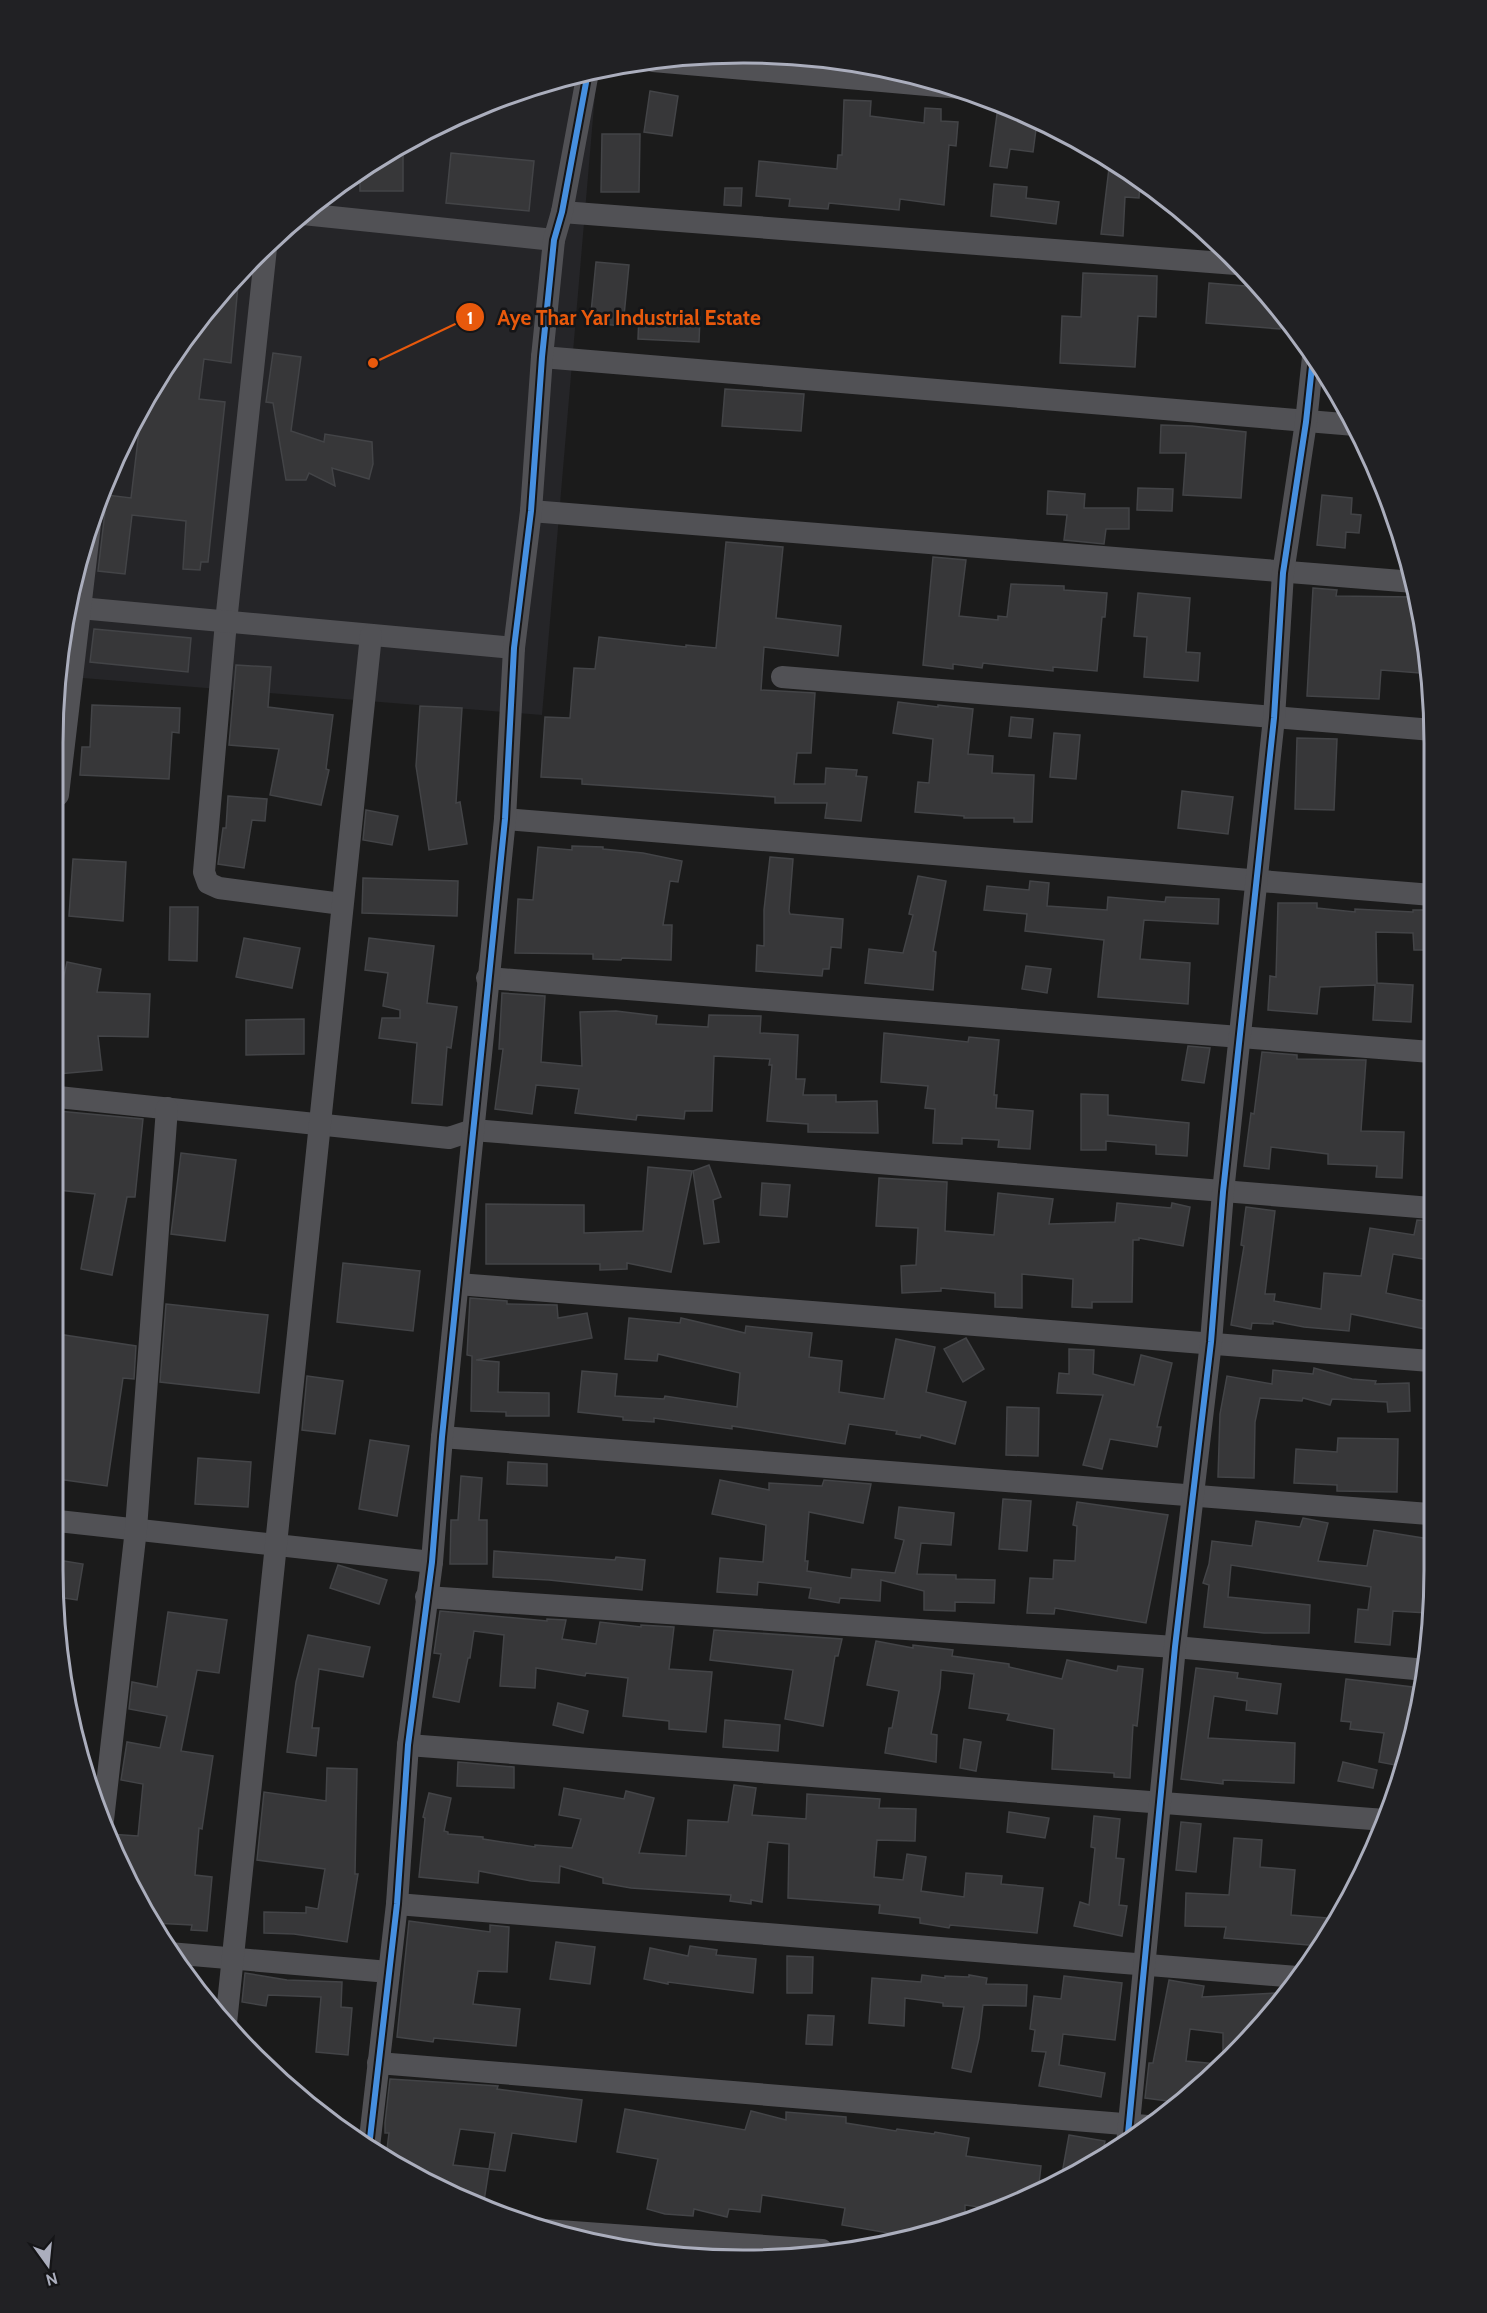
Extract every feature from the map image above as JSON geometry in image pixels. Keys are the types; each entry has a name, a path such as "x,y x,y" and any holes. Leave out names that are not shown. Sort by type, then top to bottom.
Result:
{"street":[{"path":"741,63 780,64 884,78"},
{"path":"370,2138 397,1904 408,1745 432,1562 442,1437 505,819 514,648 531,511 542,357 554,240 562,212 586,82"},
{"path":"562,212 1226,263"},
{"path":"315,215 554,240"},
{"path":"265,259 226,622 204,872 208,883 219,888 342,904"},
{"path":"542,357 1344,424"},
{"path":"1134,2126 1143,1965 1175,1647 1211,1342 1223,1192 1274,718 1282,573 1306,422 1312,369"},
{"path":"531,511 1404,581"},
{"path":"77,607 514,648"},
{"path":"63,738 73,631"},
{"path":"227,2012 278,1544 318,1124 371,635"},
{"path":"782,677 1424,729"},
{"path":"505,819 1256,882 1424,893"},
{"path":"488,978 1424,1051"},
{"path":"63,1098 449,1138 473,1130 1424,1207"},
{"path":"105,1803 136,1529 167,1108"},
{"path":"458,1284 1424,1360"},
{"path":"442,1437 1424,1514"},
{"path":"63,1522 432,1562"},
{"path":"426,1597 1175,1647 1416,1669"},
{"path":"408,1745 1376,1819"},
{"path":"397,1904 1289,1976"},
{"path":"183,1954 389,1972"},
{"path":"378,2063 1128,2130"},
{"path":"597,2234 796,2248"}],"shaded area":[{"path":"596,79 542,715 67,677 76,611 86,567 115,483 154,403 204,329 232,295 262,262 295,232 365,178 403,154 483,115 525,99"}],"building":[{"path":"650,91 678,96 672,136 644,132"},
{"path":"844,100 871,101 870,116 924,123 925,108 941,109 941,121 958,122 956,146 949,145 944,205 900,199 899,210 829,203 828,209 789,206 790,199 756,196 759,161 837,169 838,155 842,155"},
{"path":"997,112 1036,129 1033,152 1010,149 1007,168 990,166"},
{"path":"602,134 640,134 639,192 601,192"},
{"path":"451,153 534,161 529,211 446,203"},
{"path":"403,154 403,191 360,191 360,182"},
{"path":"1109,170 1139,191 1139,198 1125,197 1123,236 1101,234"},
{"path":"994,184 1027,187 1026,198 1059,202 1056,224 991,216"},
{"path":"725,188 742,188 741,206 724,205"},
{"path":"596,262 629,265 623,326 590,323"},
{"path":"1083,273 1157,276 1156,317 1138,316 1135,367 1060,363 1062,316 1081,317"},
{"path":"1209,283 1247,286 1280,326 1280,329 1206,323"},
{"path":"238,289 231,363 204,359 199,399 225,402 208,562 201,562 200,570 183,569 186,521 132,515 125,574 98,571 105,508 110,495 131,498 139,432 178,365"},
{"path":"639,314 700,317 699,342 638,339"},
{"path":"273,353 301,357 291,431 324,442 325,434 372,442 373,464 369,479 332,468 335,486 309,473 306,480 286,480 273,403 266,402"},
{"path":"725,389 804,394 801,431 722,426"},
{"path":"1161,425 1246,432 1241,498 1183,495 1186,453 1160,453"},
{"path":"1138,488 1173,489 1172,511 1137,510"},
{"path":"1048,491 1085,494 1084,508 1129,508 1129,529 1106,529 1104,544 1064,540 1067,515 1047,514"},
{"path":"1322,495 1352,498 1351,514 1361,515 1359,533 1346,532 1345,548 1317,545"},
{"path":"726,542 783,547 776,618 841,626 838,656 764,647 761,690 815,693 811,753 797,753 794,784 825,784 826,768 857,770 856,776 867,777 861,821 825,818 827,803 775,803 775,797 582,784 582,779 541,777 545,717 570,718 574,668 595,669 599,637 686,647 686,645 716,648"},
{"path":"933,557 966,560 959,616 998,620 998,616 1007,617 1011,584 1064,586 1064,590 1107,593 1105,617 1102,617 1097,671 1053,667 1053,671 983,663 982,668 953,664 953,669 923,665"},
{"path":"1313,588 1337,590 1336,596 1408,597 1420,673 1381,670 1379,699 1307,696"},
{"path":"1138,593 1190,598 1186,652 1200,653 1198,681 1144,677 1147,637 1134,636"},
{"path":"94,629 191,638 188,672 90,662"},
{"path":"236,665 271,667 268,707 333,715 326,769 329,770 321,805 270,795 279,749 229,745"},
{"path":"898,702 973,709 968,754 993,756 992,773 1034,775 1032,822 1014,822 1014,818 964,818 964,816 915,812 918,782 929,783 933,739 893,733"},
{"path":"92,705 180,708 179,733 172,732 169,779 80,775 82,747 90,747"},
{"path":"420,706 462,708 456,803 460,802 467,844 429,850 416,766"},
{"path":"1011,717 1033,719 1031,738 1009,736"},
{"path":"1054,733 1080,735 1076,779 1050,777"},
{"path":"1297,738 1337,739 1334,810 1295,809"},
{"path":"1182,791 1233,797 1228,834 1178,828"},
{"path":"228,796 267,799 265,821 252,820 244,868 218,864 223,828 226,828"},
{"path":"366,810 398,816 392,845 363,840"},
{"path":"572,846 603,847 603,849 643,853 682,861 678,882 670,881 663,925 672,925 671,960 593,959 593,954 515,953 518,899 533,900 538,847 572,850"},
{"path":"770,857 793,859 790,914 843,919 841,948 831,947 829,969 823,969 822,976 756,971 757,945 764,946 764,910"},
{"path":"73,859 126,862 123,921 69,916"},
{"path":"918,876 946,881 933,951 936,952 933,990 865,983 869,949 903,953 913,915 909,914"},
{"path":"363,878 458,881 457,916 362,913"},
{"path":"1030,881 1049,883 1047,906 1107,910 1108,897 1165,902 1166,897 1219,899 1218,924 1144,920 1140,959 1190,963 1188,1004 1098,997 1104,940 1025,931 1027,914 984,910 987,886 1029,890"},
{"path":"1278,903 1317,903 1317,908 1355,912 1355,909 1413,912 1413,910 1424,910 1424,950 1414,950 1413,933 1376,932 1377,983 1413,985 1411,1022 1373,1020 1375,985 1320,987 1317,1014 1268,1010 1270,976 1276,977"},
{"path":"170,907 198,907 197,961 169,960"},
{"path":"244,938 300,948 292,988 236,977"},
{"path":"369,938 434,946 427,1003 457,1007 451,1048 447,1047 442,1105 412,1103 417,1043 379,1038 382,1018 400,1018 400,1010 383,1006 388,973 365,970"},
{"path":"67,962 101,969 97,992 150,994 148,1037 98,1036 102,1070 63,1074 63,981"},
{"path":"1026,966 1051,969 1047,993 1022,989"},
{"path":"502,993 545,996 541,1062 582,1066 580,1012 616,1011 657,1016 656,1024 708,1027 709,1015 761,1016 760,1033 798,1035 796,1079 805,1079 803,1095 836,1095 836,1102 877,1101 878,1133 808,1132 808,1124 767,1121 772,1065 769,1065 770,1059 714,1056 712,1111 685,1111 684,1119 637,1115 636,1120 575,1113 579,1089 536,1085 532,1114 495,1109 503,1049 499,1049"},
{"path":"304,1019 304,1054 246,1055 246,1020"},
{"path":"884,1033 968,1042 969,1037 999,1040 994,1095 997,1095 996,1108 1033,1111 1030,1149 998,1147 999,1140 962,1138 962,1144 933,1143 935,1109 925,1108 928,1086 881,1082"},
{"path":"1188,1046 1210,1048 1204,1083 1182,1080"},
{"path":"1262,1052 1297,1055 1297,1059 1366,1060 1361,1131 1404,1132 1402,1178 1376,1177 1377,1166 1328,1164 1328,1154 1271,1147 1269,1169 1244,1166"},
{"path":"1081,1094 1108,1095 1108,1115 1189,1123 1187,1156 1156,1154 1156,1145 1106,1141 1106,1150 1081,1150"},
{"path":"63,1111 143,1119 135,1197 127,1197 112,1275 81,1269 95,1194 63,1191"},
{"path":"181,1153 236,1160 225,1241 171,1234"},
{"path":"709,1165 721,1197 713,1200 719,1242 704,1244 693,1171"},
{"path":"648,1167 692,1171 671,1272 627,1263 627,1269 600,1270 600,1264 486,1264 486,1204 584,1205 584,1233 643,1231"},
{"path":"879,1178 947,1182 945,1231 994,1235 998,1193 1053,1199 1049,1224 1115,1222 1117,1203 1171,1208 1172,1203 1190,1207 1183,1246 1139,1238 1139,1240 1133,1240 1132,1302 1092,1302 1092,1308 1072,1307 1073,1279 1022,1274 1022,1308 995,1307 995,1293 941,1288 941,1291 902,1293 901,1266 916,1265 918,1228 876,1226"},
{"path":"762,1183 790,1185 787,1217 760,1215"},
{"path":"1246,1207 1275,1211 1265,1294 1275,1294 1274,1301 1321,1309 1324,1273 1361,1276 1370,1228 1414,1235 1417,1220 1424,1220 1424,1259 1393,1254 1386,1293 1424,1301 1424,1329 1351,1314 1349,1331 1304,1327 1273,1321 1273,1324 1252,1323 1251,1329 1231,1325 1244,1246 1241,1245"},
{"path":"343,1263 420,1271 413,1331 337,1322"},
{"path":"470,1298 507,1301 507,1304 557,1305 558,1318 587,1313 592,1338 476,1360 499,1362 498,1392 549,1393 549,1416 506,1416 506,1412 471,1411 472,1356 467,1355"},
{"path":"166,1304 268,1315 259,1393 160,1382"},
{"path":"629,1318 680,1323 681,1318 745,1333 746,1326 812,1333 809,1357 842,1361 839,1392 884,1399 896,1339 935,1347 926,1392 966,1402 955,1444 921,1435 920,1438 896,1434 897,1431 849,1424 845,1444 732,1426 732,1429 654,1418 654,1422 623,1420 623,1417 578,1412 582,1371 617,1374 615,1396 664,1399 665,1396 737,1407 740,1373 658,1354 657,1361 625,1359"},
{"path":"63,1335 136,1346 134,1379 123,1378 107,1486 63,1480"},
{"path":"966,1338 984,1369 963,1382 944,1349"},
{"path":"1069,1349 1094,1350 1093,1374 1134,1385 1141,1355 1172,1363 1157,1427 1161,1427 1157,1447 1110,1439 1102,1469 1083,1465 1103,1395 1057,1393 1059,1373 1069,1374"},
{"path":"1314,1368 1352,1379 1376,1381 1375,1384 1409,1383 1410,1411 1388,1412 1387,1402 1332,1399 1330,1405 1303,1398 1302,1401 1260,1398 1255,1422 1254,1478 1218,1477 1220,1414 1227,1376 1272,1384 1273,1370 1313,1374"},
{"path":"307,1376 343,1381 335,1434 302,1430"},
{"path":"1007,1407 1039,1408 1038,1456 1006,1455"},
{"path":"1338,1438 1398,1439 1397,1492 1337,1491 1337,1485 1294,1483 1296,1449 1337,1452"},
{"path":"370,1440 409,1446 397,1516 359,1509"},
{"path":"198,1458 251,1462 248,1507 195,1504"},
{"path":"508,1462 547,1464 547,1486 507,1484"},
{"path":"461,1476 482,1478 479,1520 487,1520 487,1564 450,1564 451,1520 458,1520"},
{"path":"720,1480 769,1490 769,1483 822,1486 824,1480 871,1484 863,1523 809,1512 805,1561 808,1561 807,1571 851,1578 852,1569 895,1573 904,1540 895,1538 899,1507 954,1513 951,1545 921,1543 917,1574 956,1575 956,1579 995,1580 994,1603 955,1602 955,1611 924,1610 924,1591 881,1580 880,1601 840,1598 839,1603 809,1598 811,1588 758,1582 757,1595 717,1592 720,1558 763,1562 766,1525 712,1514"},
{"path":"1003,1499 1031,1501 1027,1551 999,1549"},
{"path":"1077,1502 1168,1515 1146,1623 1055,1608 1054,1614 1027,1613 1030,1578 1053,1579 1054,1560 1075,1561 1077,1526 1073,1525"},
{"path":"1303,1518 1328,1523 1318,1561 1367,1566 1374,1530 1424,1538 1423,1613 1393,1611 1390,1645 1355,1642 1358,1609 1368,1610 1371,1587 1231,1565 1228,1597 1310,1605 1309,1633 1264,1633 1204,1627 1209,1585 1203,1583 1209,1564 1212,1541 1252,1546 1256,1521 1300,1527"},
{"path":"494,1551 645,1560 642,1590 549,1580 493,1577"},
{"path":"63,1561 83,1564 77,1600 64,1598"},
{"path":"338,1565 387,1580 379,1604 330,1588"},
{"path":"440,1611 547,1621 547,1619 566,1620 562,1639 596,1644 600,1622 641,1627 641,1625 674,1627 669,1669 712,1672 706,1732 669,1729 669,1721 623,1716 628,1678 586,1673 585,1676 536,1668 535,1688 500,1686 504,1635 474,1631 459,1702 433,1697 441,1654 434,1653"},
{"path":"168,1612 227,1620 219,1673 197,1670 181,1751 213,1756 202,1829 199,1828 195,1875 212,1877 207,1931 191,1930 192,1925 162,1923 133,1870 117,1835 138,1836 143,1784 121,1780 127,1742 160,1748 167,1716 129,1709 132,1682 157,1687"},
{"path":"714,1630 842,1639 838,1656 835,1656 823,1726 785,1719 793,1670 710,1660"},
{"path":"308,1635 370,1647 363,1677 319,1669 312,1728 319,1728 316,1756 287,1752 296,1682"},
{"path":"876,1641 913,1648 913,1645 953,1650 952,1656 1009,1664 1009,1667 1062,1679 1067,1660 1117,1671 1118,1666 1143,1669 1137,1726 1133,1725 1130,1778 1114,1777 1114,1773 1052,1769 1054,1729 1007,1720 1009,1714 969,1708 974,1674 941,1670 931,1734 937,1735 936,1762 885,1753 899,1691 867,1685"},
{"path":"1196,1668 1238,1673 1237,1678 1281,1684 1277,1714 1246,1710 1247,1701 1214,1696 1208,1738 1295,1743 1294,1783 1223,1780 1223,1784 1181,1779"},
{"path":"1346,1679 1413,1687 1395,1765 1379,1762 1384,1733 1350,1729 1351,1722 1341,1721"},
{"path":"558,1703 588,1711 583,1733 553,1725"},
{"path":"725,1720 780,1725 778,1751 723,1747"},
{"path":"964,1739 981,1742 976,1771 960,1768"},
{"path":"458,1762 514,1767 514,1788 457,1786"},
{"path":"1343,1762 1377,1770 1373,1788 1338,1781"},
{"path":"327,1768 357,1769 355,1874 358,1874 347,1942 294,1934 264,1933 264,1912 306,1913 306,1907 318,1909 325,1869 257,1860 264,1792 326,1801"},
{"path":"734,1785 756,1788 752,1815 806,1819 807,1794 880,1799 879,1808 916,1809 915,1841 877,1840 874,1877 903,1880 907,1854 926,1857 921,1891 964,1897 966,1873 1002,1876 1001,1884 1043,1888 1037,1933 950,1925 949,1928 920,1923 920,1918 879,1913 880,1905 788,1898 789,1844 768,1842 762,1902 751,1900 751,1904 730,1901 731,1895 631,1888 603,1883 603,1878 560,1866 559,1883 531,1881 479,1871 478,1883 419,1877 425,1818 423,1817 429,1793 451,1798 444,1831 448,1834 483,1837 483,1839 535,1847 535,1845 572,1848 581,1819 559,1815 564,1788 624,1799 626,1791 654,1798 639,1853 686,1856 688,1820 728,1822"},
{"path":"1009,1812 1049,1818 1045,1838 1007,1832"},
{"path":"1094,1816 1120,1819 1116,1858 1124,1859 1119,1905 1127,1906 1122,1936 1074,1926 1080,1902 1089,1905 1095,1848 1091,1847"},
{"path":"1181,1822 1201,1824 1196,1872 1176,1870"},
{"path":"1234,1838 1262,1840 1260,1867 1295,1870 1291,1915 1327,1920 1311,1945 1224,1938 1226,1927 1185,1926 1186,1893 1229,1895"},
{"path":"409,1921 490,1932 490,1925 509,1927 507,1972 478,1971 473,2004 520,2009 516,2046 434,2038 433,2042 397,2037"},
{"path":"556,1942 595,1947 590,1984 550,1979"},
{"path":"690,1946 717,1950 716,1955 756,1959 753,1993 668,1982 668,1984 644,1979 650,1948 688,1956"},
{"path":"787,1956 813,1957 812,1993 787,1993"},
{"path":"245,1973 287,1980 342,1982 341,2007 352,2008 348,2055 316,2052 321,1997 268,1995 266,2006 242,2002"},
{"path":"922,1975 945,1978 945,1976 969,1977 969,1975 987,1978 986,1984 1027,1985 1026,2006 983,2005 979,2038 971,2072 952,2068 964,2007 943,2006 943,2003 905,1998 904,2026 869,2023 872,1978 921,1982"},
{"path":"1064,1976 1122,1983 1115,2040 1063,2034 1059,2065 1105,2073 1101,2097 1039,2086 1046,2052 1032,2051 1035,2030 1030,2029 1034,1996 1061,1999"},
{"path":"1169,1980 1204,1986 1202,1997 1276,1993 1223,2053 1223,2033 1190,2029 1186,2061 1211,2063 1168,2101 1145,2098 1149,2063 1153,2063"},
{"path":"808,2015 834,2016 832,2045 806,2044"},
{"path":"390,2079 498,2086 497,2089 582,2100 576,2142 512,2133 505,2171 489,2169 484,2199 443,2180 387,2149 389,2133 385,2133","holes":["460,2129 495,2133 489,2169 453,2165"]},
{"path":"625,2109 745,2130 751,2111 786,2120 786,2112 846,2117 846,2123 896,2131 897,2129 934,2134 935,2132 969,2138 966,2156 1041,2166 1039,2182 980,2207 965,2205 965,2213 962,2214 891,2234 842,2225 845,2208 762,2195 760,2212 729,2209 727,2217 694,2209 693,2216 665,2214 647,2209 658,2159 617,2152"},
{"path":"1069,2135 1105,2141 1104,2146 1063,2170"}],"cycle path":[{"path":"370,2138 397,1904 408,1745 432,1562 442,1437 505,819 514,648 531,511 542,357 554,240 562,212 586,82"},
{"path":"1128,2130 1175,1647 1211,1342 1223,1192 1274,718 1283,573 1312,369"}],"place":[{"name":"Aye Thar Yar Industrial Estate","path":"373,363"}]}
